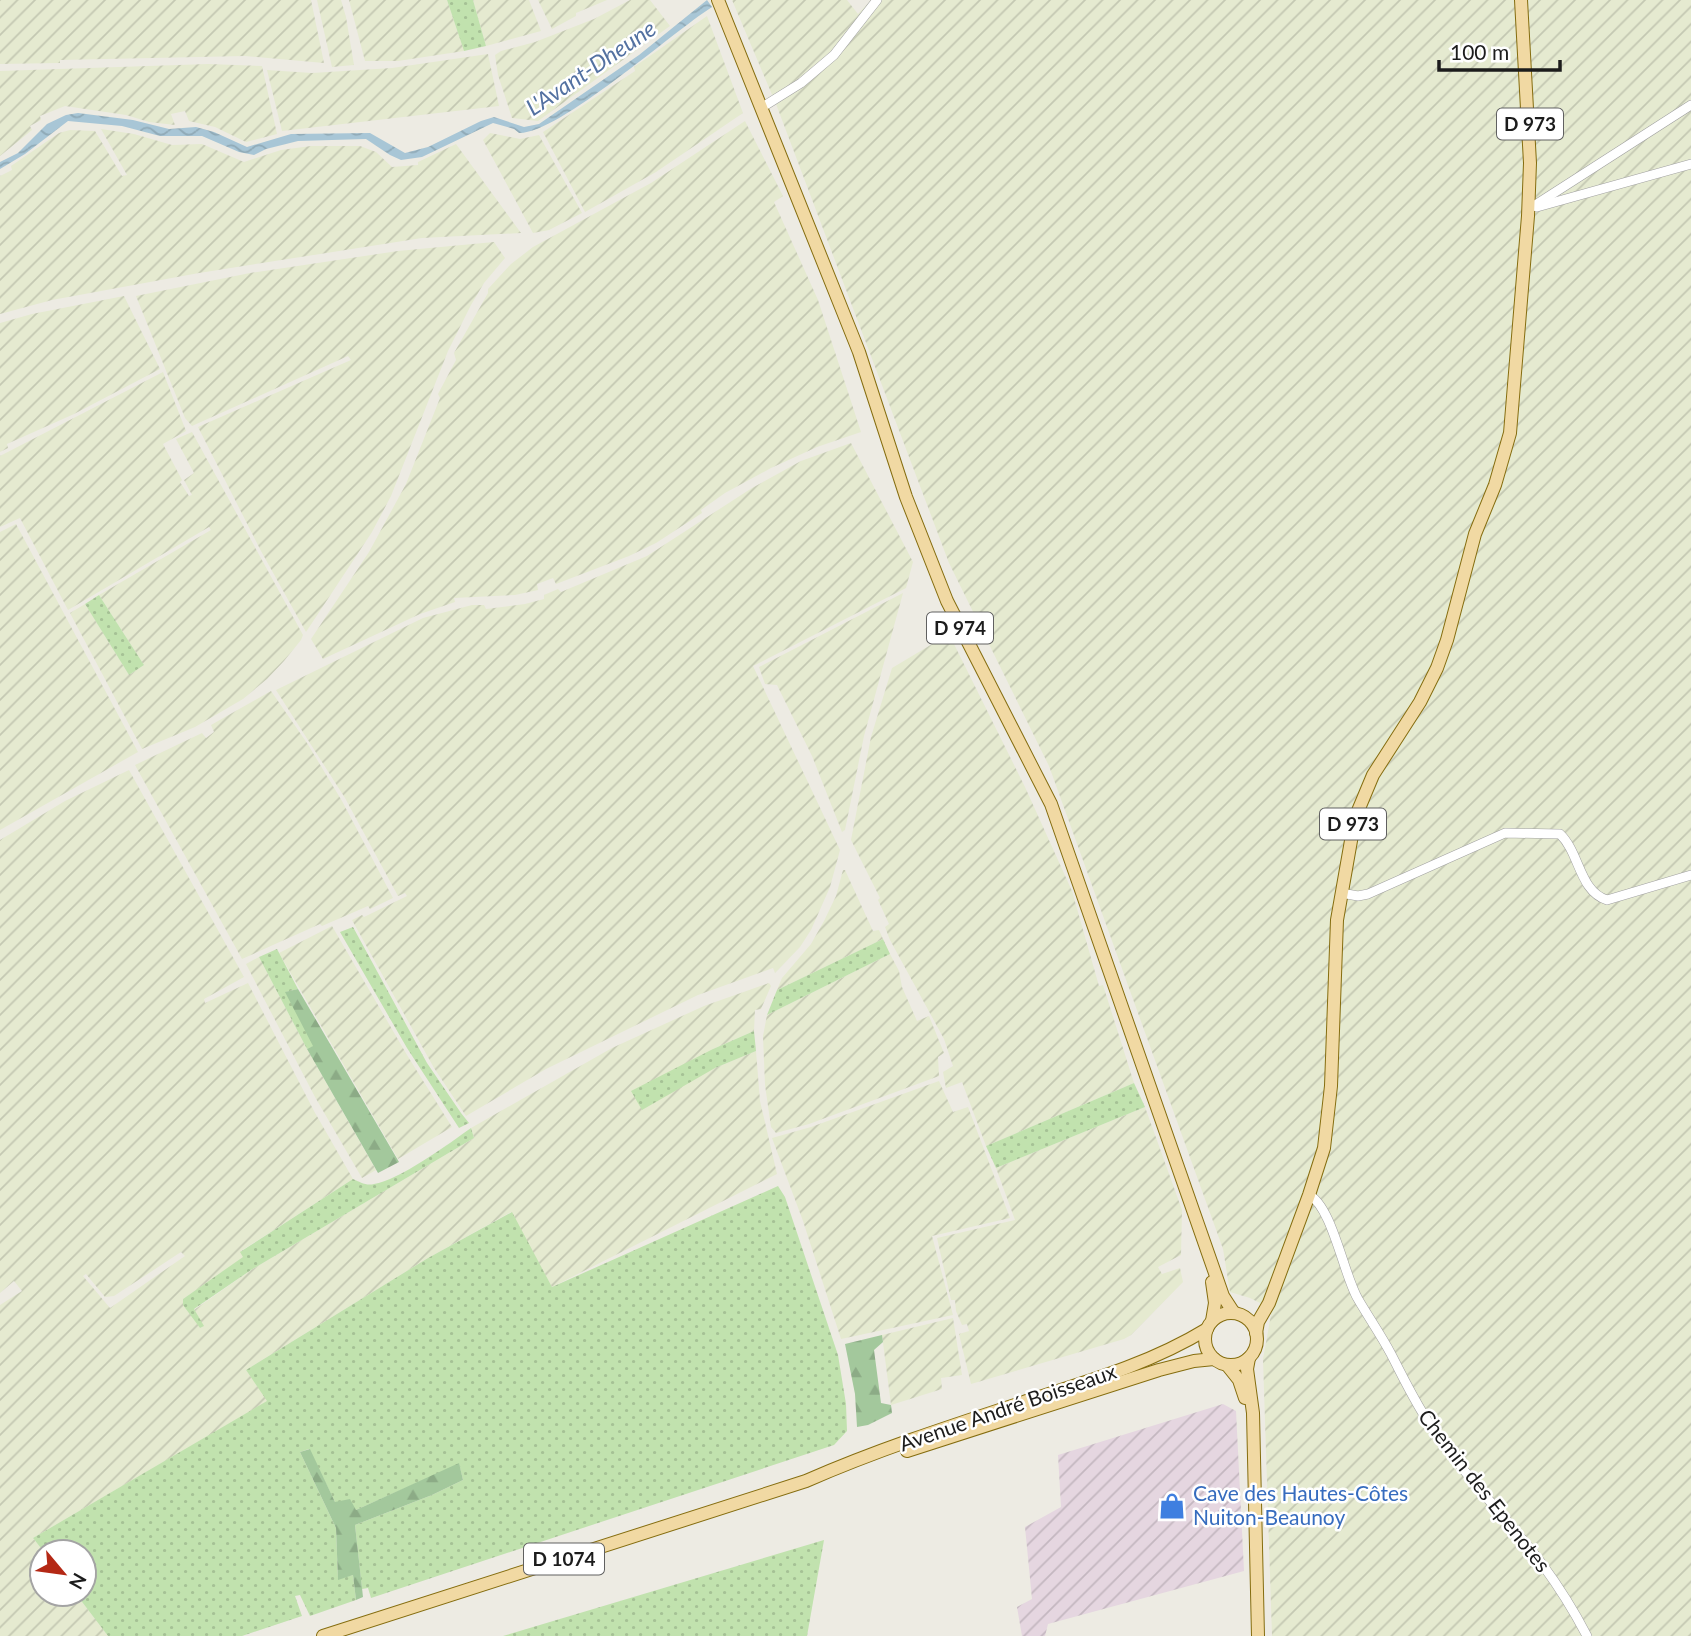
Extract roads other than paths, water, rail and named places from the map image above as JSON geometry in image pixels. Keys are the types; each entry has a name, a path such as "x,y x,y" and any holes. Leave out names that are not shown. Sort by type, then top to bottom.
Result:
{"main road":[{"name":"D 973","path":"1256,1333 1321,1159 1327,1125 1337,920 1358,806 1373,775 1420,702 1437,668 1475,534 1506,450 1512,414 1529,209 1531,144 1521,0"},
{"name":"D 974","path":"720,4 859,352 906,497 947,601 1051,804 1223,1296 1238,1315"},
{"name":"D 974","path":"1205,1244 1215,1296 1210,1325"},
{"name":"D 973","path":"1238,1315 1255,1309 1275,1282"},
{"path":"1252,1430 1239,1380 1206,1345 1210,1325 1222,1315 1238,1315 1251,1323 1256,1333 1256,1346 1249,1358 1247,1369 1253,1413 1258,1636"},
{"name":"Avenue André Boisseaux","path":"323,1636 806,1480 935,1433 1116,1373 1163,1352 1210,1325"},
{"path":"1221,1362 1239,1364 1249,1358"},
{"name":"Avenue André Boisseaux","path":"806,1480 836,1474 1158,1370 1194,1361 1221,1362"}],"street":[{"path":"761,108 801,83 834,55 877,0"},
{"path":"1529,209 1691,105"},
{"path":"1529,209 1691,164"},
{"path":"1341,893 1358,896 1368,894 1505,833 1560,834 1569,842 1588,886 1596,897 1607,900 1691,875"},
{"name":"Chemin des Epenotes","path":"1309,1195 1315,1198 1325,1212 1356,1296 1435,1433 1541,1563 1587,1636"}],"water":[{"path":"707,0 712,7 615,80 560,117 537,129 519,133 493,123 422,157 401,160 366,139 298,141 254,155 239,152 202,136 160,136 122,126 68,121 25,154 0,169 0,162 18,153 47,124 66,115 78,113 133,120 169,129 196,127 247,147 291,134 370,133 405,153 428,147 494,117 524,127 539,124 639,55"}],"place":[{"name":"Cave des Hautes-Côtes Nuiton-Beaunoy","path":"1172,1506"}],"water label":[{"name":"L'Avant-Dheune","path":"591,68"}]}
